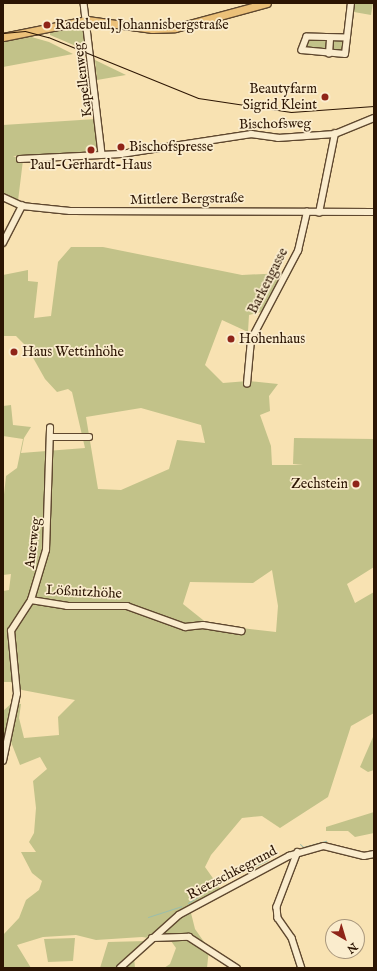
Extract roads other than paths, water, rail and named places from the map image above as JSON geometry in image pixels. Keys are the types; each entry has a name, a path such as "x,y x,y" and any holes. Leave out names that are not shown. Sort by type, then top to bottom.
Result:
{"main road":[{"path":"3,37 87,20 152,29 175,28 267,3"}],"street":[{"name":"Kapellenweg","path":"84,3 102,154"},
{"path":"347,38 307,37 302,46 306,52 345,54 347,38 351,3"},
{"path":"329,54 330,38"},
{"name":"Bischofsweg","path":"20,159 102,154 251,134 278,138 335,134 374,118"},
{"path":"319,213 335,134"},
{"name":"Mittlere Bergstraße","path":"3,197 22,206 94,212 374,212"},
{"path":"3,242 22,206"},
{"name":"Barkengasse","path":"247,384 251,340 298,251 307,212"},
{"name":"Auerweg","path":"3,762 17,694 11,631 31,600 46,550 50,428"},
{"path":"50,437 90,437"},
{"name":"Lößnitzhöhe","path":"31,600 67,606 127,606 185,627 203,625 242,631"},
{"name":"Rietzschkegrund","path":"120,968 169,921 212,895 298,852 324,846 364,856 374,854"},
{"path":"298,852 277,907 278,918 292,938 302,968"},
{"path":"152,938 189,937 237,968"}],"waterway":[{"path":"300,844 303,847 326,841"},
{"path":"188,903 217,884 268,860"},
{"path":"148,917 181,906"}],"tram line":[{"path":"3,33 25,31 48,37 198,98 291,112 374,106"}],"place":[{"name":"Radebeul, Johannisbergstraße","path":"47,25"},
{"name":"Beautyfarm Sigrid Kleint","path":"325,97"},
{"name":"Bischofspresse","path":"121,147"},
{"name":"Paul-Gerhardt-Haus","path":"91,150"},
{"name":"Hohenhaus","path":"231,339"},
{"name":"Haus Wettinhöhe","path":"14,352"},
{"name":"Zechstein","path":"356,484"}]}
